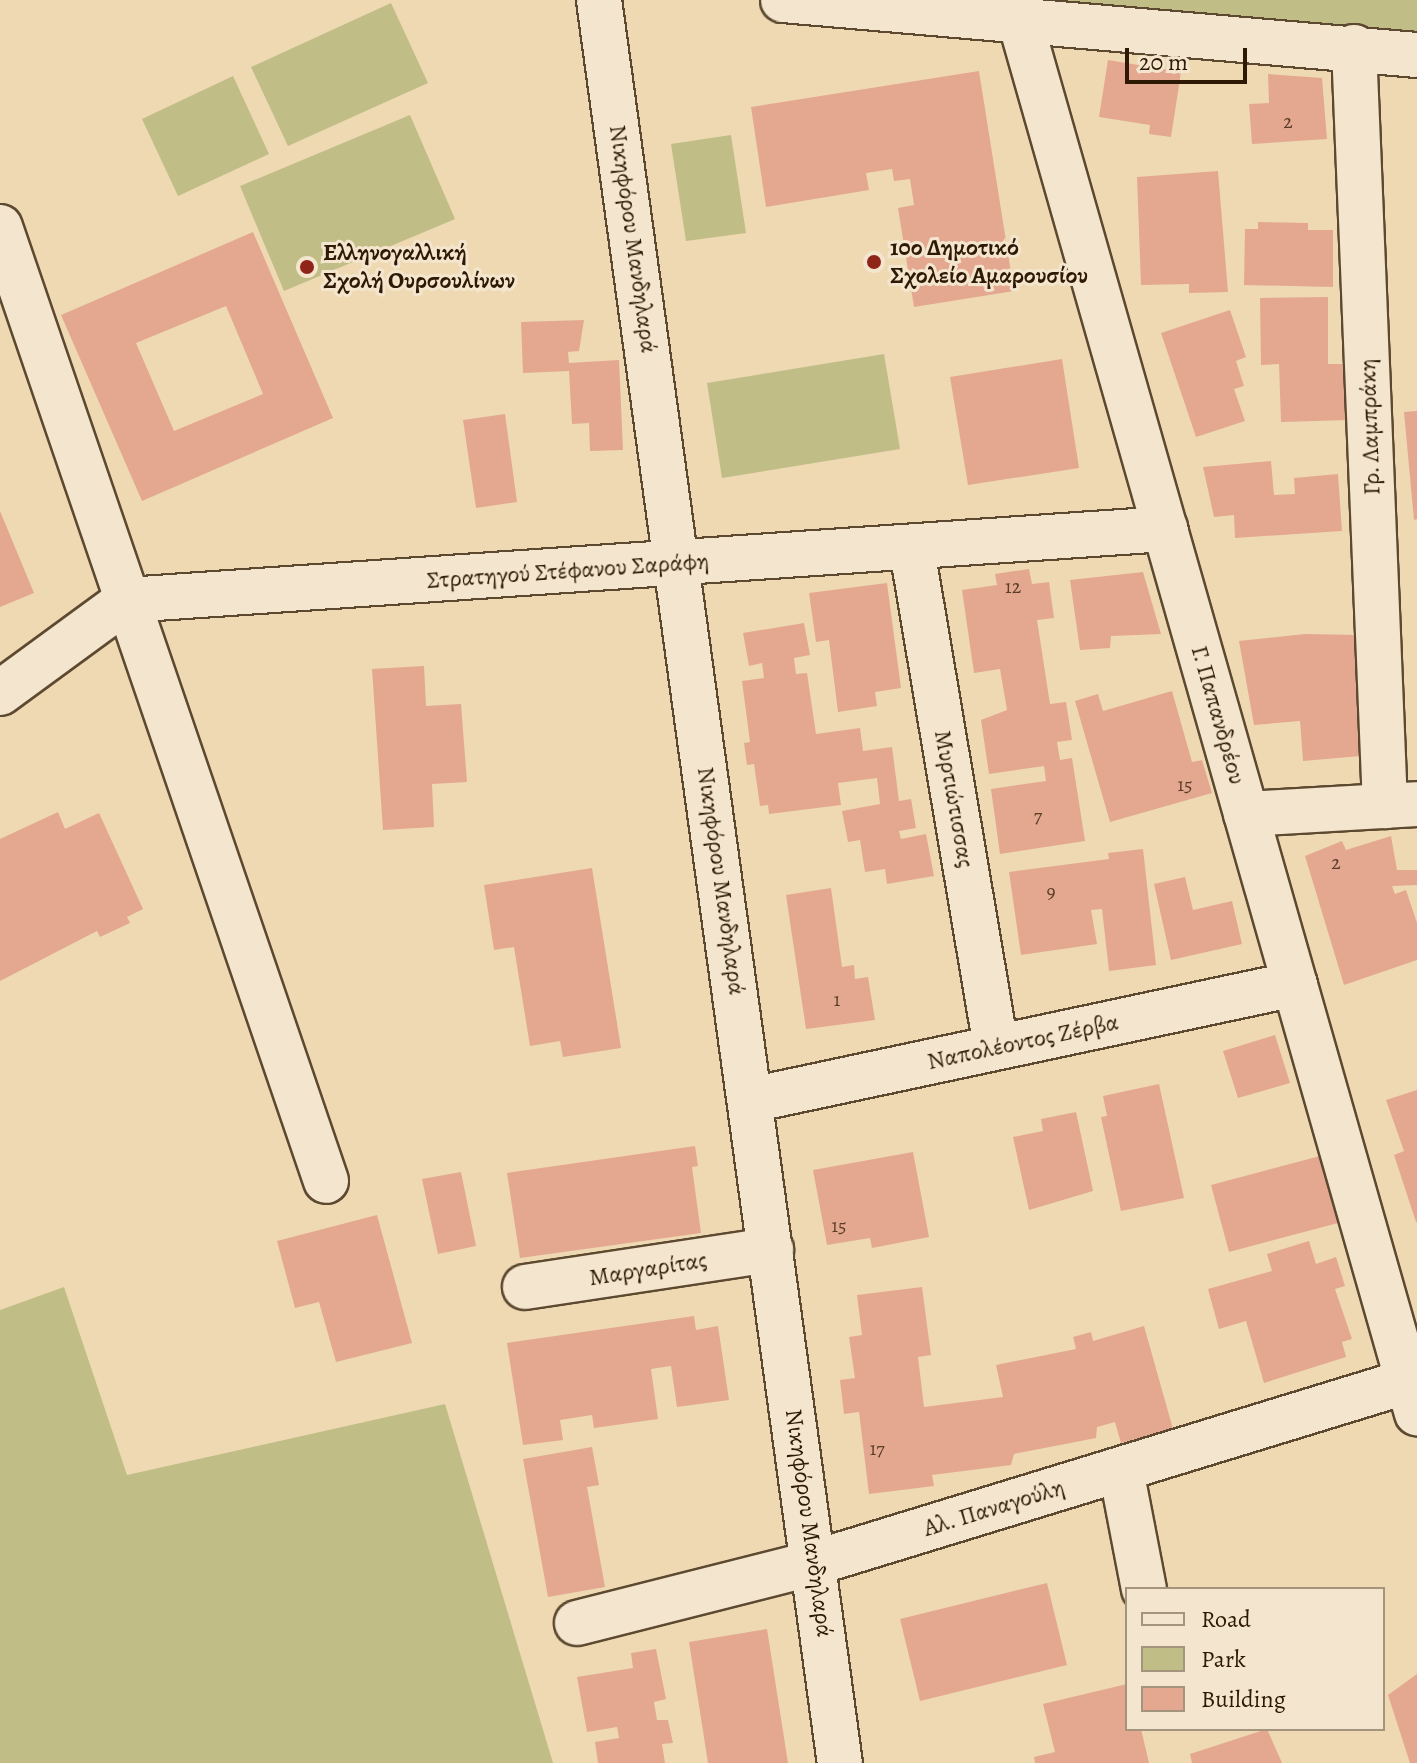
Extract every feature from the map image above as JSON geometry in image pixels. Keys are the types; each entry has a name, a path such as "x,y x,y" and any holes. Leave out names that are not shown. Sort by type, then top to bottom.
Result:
{"street":[{"name":"Νικηφόρου Μανδηλαρά","path":"599,0 840,1763"},
{"path":"783,0 1019,17 1417,55"},
{"name":"Γ. Παπανδρέου","path":"1019,17 1412,1397"},
{"name":"Γρ. Λαμπράκη","path":"1354,47 1401,805"},
{"path":"0,227 326,1181"},
{"name":"Στρατηγού Στέφανου Σαράφη","path":"127,600 912,550 1166,529"},
{"name":"Μυρτιώτισσας","path":"912,550 996,1047"},
{"path":"0,693 127,600"},
{"path":"1246,814 1401,805"},
{"name":"Ναπολέοντος Ζέρβα","path":"751,1100 1295,984"},
{"name":"Μαργαρίτας","path":"525,1287 771,1250"},
{"name":"Αλ. Παναγούλη","path":"577,1623 814,1563 1121,1470 1412,1397"},
{"path":"1121,1470 1144,1587"}],"green space":[{"path":"1015,0 1417,0 1417,43"},
{"path":"391,3 428,83 288,146 251,67"},
{"path":"233,76 269,154 178,196 142,119"},
{"path":"410,115 455,219 284,291 240,186"},
{"path":"731,135 746,233 686,241 671,144"},
{"path":"884,354 900,449 722,478 707,383"},
{"path":"64,1287 127,1475 445,1404 553,1763 0,1763 0,1310"}],"building":[{"path":"1108,60 1181,72 1171,137 1149,134 1150,125 1099,117"},
{"path":"979,71 1014,291 914,307 898,208 914,205 910,179 894,181 892,169 866,173 869,190 766,207 751,107"},
{"path":"1268,74 1322,78 1327,139 1252,144 1249,104 1269,103"},
{"path":"1218,171 1228,292 1189,293 1189,284 1141,285 1137,177"},
{"path":"1258,222 1308,223 1308,230 1333,230 1333,287 1244,285 1245,229 1258,229"},
{"path":"253,232 333,418 142,501 61,315","holes":["226,306 263,394 174,431 136,343"]},
{"path":"1328,297 1328,364 1347,364 1349,420 1281,422 1279,364 1261,365 1260,298"},
{"path":"1230,310 1246,357 1236,361 1244,386 1234,389 1245,421 1196,437 1161,333"},
{"path":"584,320 579,351 568,352 569,363 619,360 623,450 590,451 589,423 572,424 569,371 523,373 521,322"},
{"path":"1062,359 1079,468 968,485 950,377"},
{"path":"1417,411 1417,519 1414,520 1404,412"},
{"path":"505,414 517,502 476,508 463,420"},
{"path":"1271,461 1274,495 1295,494 1294,478 1338,474 1342,531 1235,538 1234,515 1214,517 1203,467"},
{"path":"0,511 34,593 0,607"},
{"path":"1029,569 1032,584 1049,582 1054,618 1037,620 1050,704 1066,702 1072,740 1057,742 1060,760 1072,758 1085,841 1000,854 991,789 1046,781 1044,766 989,774 981,720 1007,710 1000,669 974,673 962,590 997,585 995,574"},
{"path":"1143,572 1161,634 1111,636 1110,648 1080,650 1070,580"},
{"path":"887,583 901,688 875,692 877,706 838,712 829,640 816,642 809,593"},
{"path":"804,623 810,655 794,658 796,674 807,673 816,734 860,728 863,751 892,747 899,801 911,799 916,828 899,831 901,839 926,834 934,876 887,884 885,869 865,872 860,840 848,842 842,811 880,804 877,778 838,783 841,805 769,814 768,805 760,806 754,764 747,765 744,743 750,742 742,681 764,678 762,663 749,666 743,633"},
{"path":"1305,634 1359,635 1364,689 1356,689 1361,756 1303,761 1300,721 1254,725 1239,641"},
{"path":"424,666 426,706 461,704 467,782 432,784 434,827 383,830 372,669"},
{"path":"1172,691 1192,762 1202,760 1212,793 1110,822 1075,701 1098,694 1103,711"},
{"path":"58,812 65,829 99,813 143,909 127,917 130,923 100,937 97,931 0,981 0,839"},
{"path":"1391,836 1397,870 1417,870 1417,885 1392,886 1395,894 1406,890 1417,923 1417,960 1344,985 1305,856 1342,841 1346,850"},
{"path":"1143,849 1156,965 1109,971 1102,909 1091,910 1097,944 1021,955 1009,872 1109,859 1108,853"},
{"path":"592,868 621,1048 563,1057 560,1041 530,1046 514,947 494,950 484,885"},
{"path":"1185,877 1193,910 1232,901 1242,944 1171,960 1154,884"},
{"path":"831,888 842,967 854,965 855,979 868,977 875,1020 806,1029 786,895"},
{"path":"1275,1035 1290,1083 1238,1098 1223,1051"},
{"path":"1159,1084 1184,1198 1121,1211 1101,1117 1107,1116 1103,1096"},
{"path":"1417,1090 1416,1222 1394,1155 1404,1151 1386,1100"},
{"path":"1076,1112 1093,1191 1029,1210 1013,1137 1043,1131 1041,1119"},
{"path":"695,1146 698,1166 692,1167 701,1233 520,1258 507,1173"},
{"path":"913,1152 929,1237 872,1248 870,1238 827,1245 813,1170"},
{"path":"1320,1156 1338,1223 1229,1252 1211,1185"},
{"path":"461,1172 476,1246 438,1254 422,1179"},
{"path":"377,1215 412,1343 336,1362 319,1302 295,1308 277,1241"},
{"path":"1309,1241 1316,1264 1336,1257 1345,1286 1335,1289 1352,1339 1342,1342 1346,1357 1264,1383 1246,1321 1219,1329 1208,1289 1272,1271 1267,1254"},
{"path":"922,1287 931,1355 918,1357 924,1407 1003,1397 996,1365 1076,1349 1073,1337 1091,1332 1093,1341 1144,1326 1173,1429 1121,1443 1115,1422 1097,1427 1096,1438 1014,1454 1011,1465 932,1475 934,1486 869,1494 859,1412 844,1414 840,1380 855,1378 849,1337 862,1335 857,1295"},
{"path":"694,1316 696,1330 718,1326 729,1400 677,1407 671,1366 651,1369 658,1419 594,1428 592,1415 560,1420 563,1440 523,1445 507,1343"},
{"path":"592,1447 599,1485 587,1487 605,1587 548,1597 523,1459"},
{"path":"1047,1583 1067,1665 920,1701 900,1619"},
{"path":"767,1629 788,1763 708,1763 689,1642"},
{"path":"656,1649 666,1699 654,1702 657,1720 668,1720 673,1743 662,1744 665,1763 598,1763 595,1742 619,1738 617,1727 587,1732 577,1677 633,1668 631,1653"},
{"path":"1417,1674 1417,1763 1410,1763 1388,1695"},
{"path":"1125,1684 1125,1731 1141,1731 1149,1763 1035,1763 1034,1757 1055,1752 1043,1704"},
{"path":"1268,1731 1282,1763 1192,1763 1190,1754"}],"place":[{"name":"10ο Δημοτικό Σχολείο Αμαρουσίου","path":"874,262"},
{"name":"Ελληνογαλλική Σχολή Ουρσουλίνων","path":"307,267"}]}
